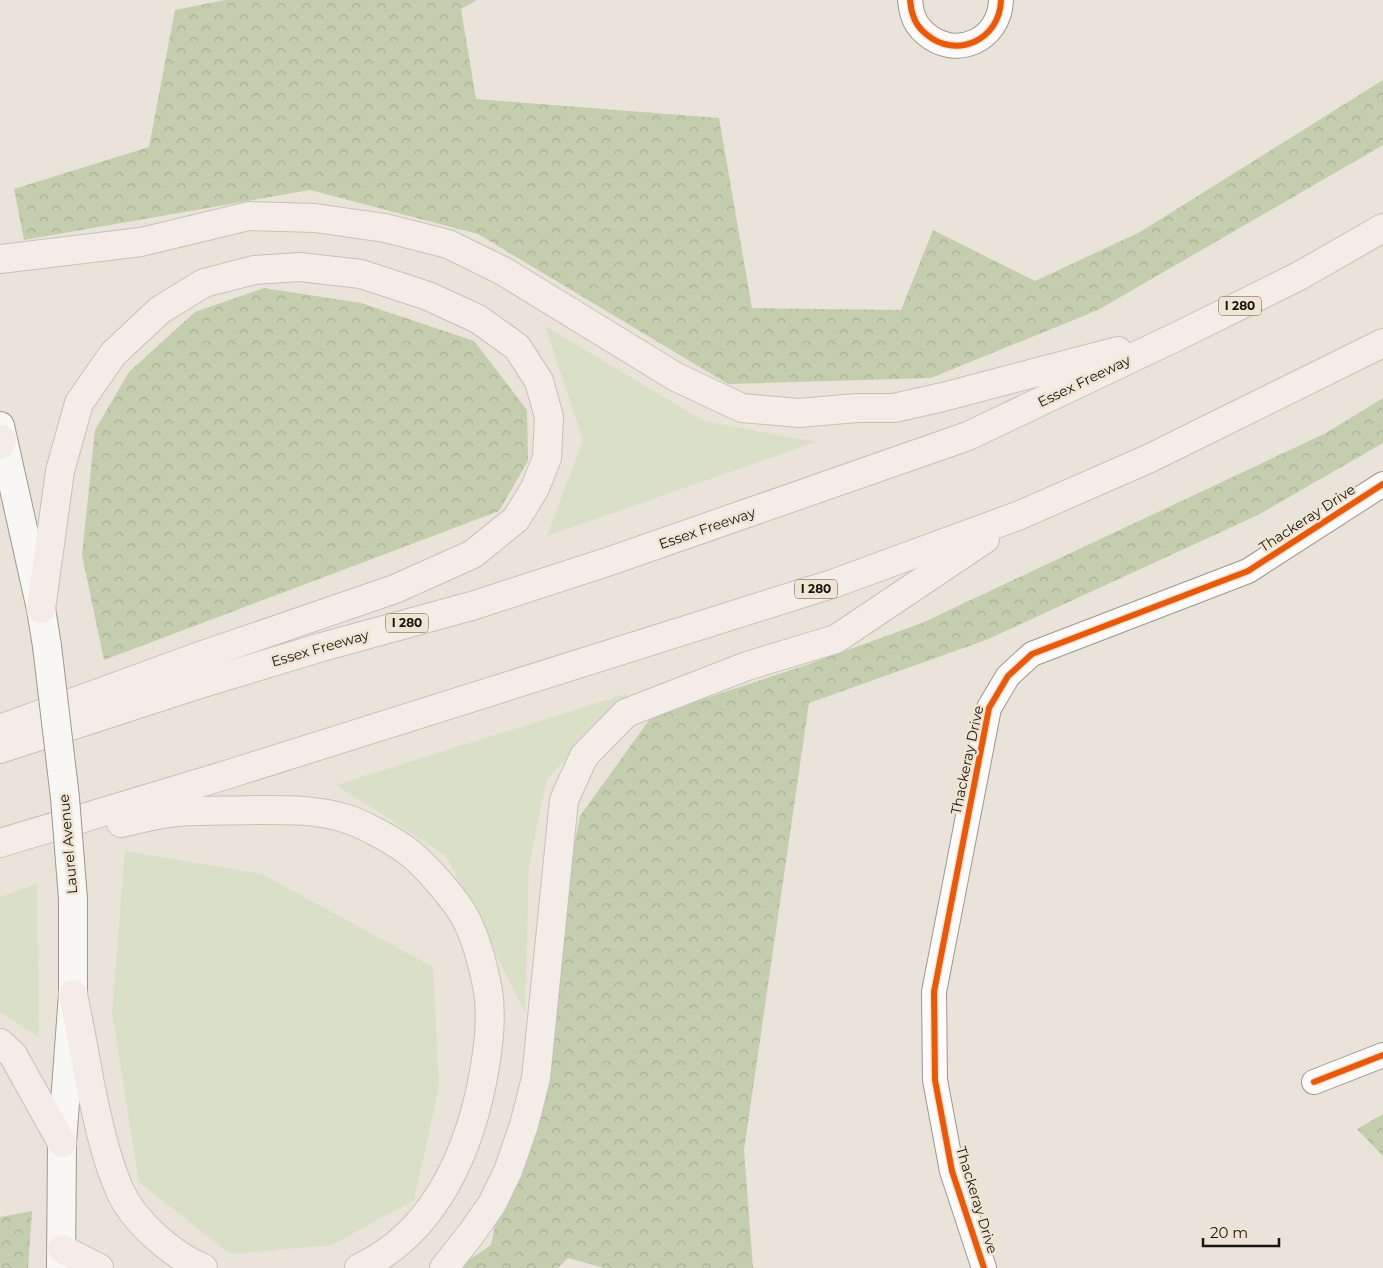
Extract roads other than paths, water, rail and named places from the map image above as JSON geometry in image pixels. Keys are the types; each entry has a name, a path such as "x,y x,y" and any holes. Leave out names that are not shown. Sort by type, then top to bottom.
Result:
{"highway":[{"path":"0,259 142,242 249,216 315,218 385,228 448,244 504,271 676,377 742,408 800,413 857,408 894,408 1180,335"},
{"name":"Essex Freeway","path":"0,749 322,647 475,605 595,566 968,436 1299,276 1383,228"},
{"path":"0,729 200,656 395,589 473,554 516,519 534,488 547,458 549,417 539,381 517,347 478,319 428,296 361,274 300,268 254,270 204,283 160,310 113,354 79,403 60,472 41,609"},
{"name":"I 280","path":"0,843 226,775 835,583 1020,515 1148,459 1383,343"},
{"path":"444,1268 492,1204 508,1171 524,1125 536,1078 564,800 584,756 626,713 747,666 836,639 1020,515"},
{"path":"0,848 178,812 307,810 346,818 382,836 410,853 431,874 466,919 473,937 488,992 490,1022 480,1096 456,1164 444,1189 429,1211 412,1231 372,1262 358,1268"},
{"path":"73,994 102,1141 120,1192 132,1210 161,1241 178,1254 202,1268"},
{"path":"0,1043 13,1055 62,1143"},
{"path":"61,1258 99,1268"}],"main road":[{"name":"Laurel Avenue","path":"1,436 41,609 47,646 64,788 73,899 73,994 62,1143 61,1258"}],"street":[{"path":"910,0 913,16 920,28 934,41 948,46 966,45 984,37 993,26 1000,9 1000,0"},
{"name":"Thackeray Drive","path":"984,1268 952,1171 935,1080 934,992 989,708 1008,676 1032,654 1248,571 1383,484"},
{"path":"1314,1082 1383,1055"}]}
